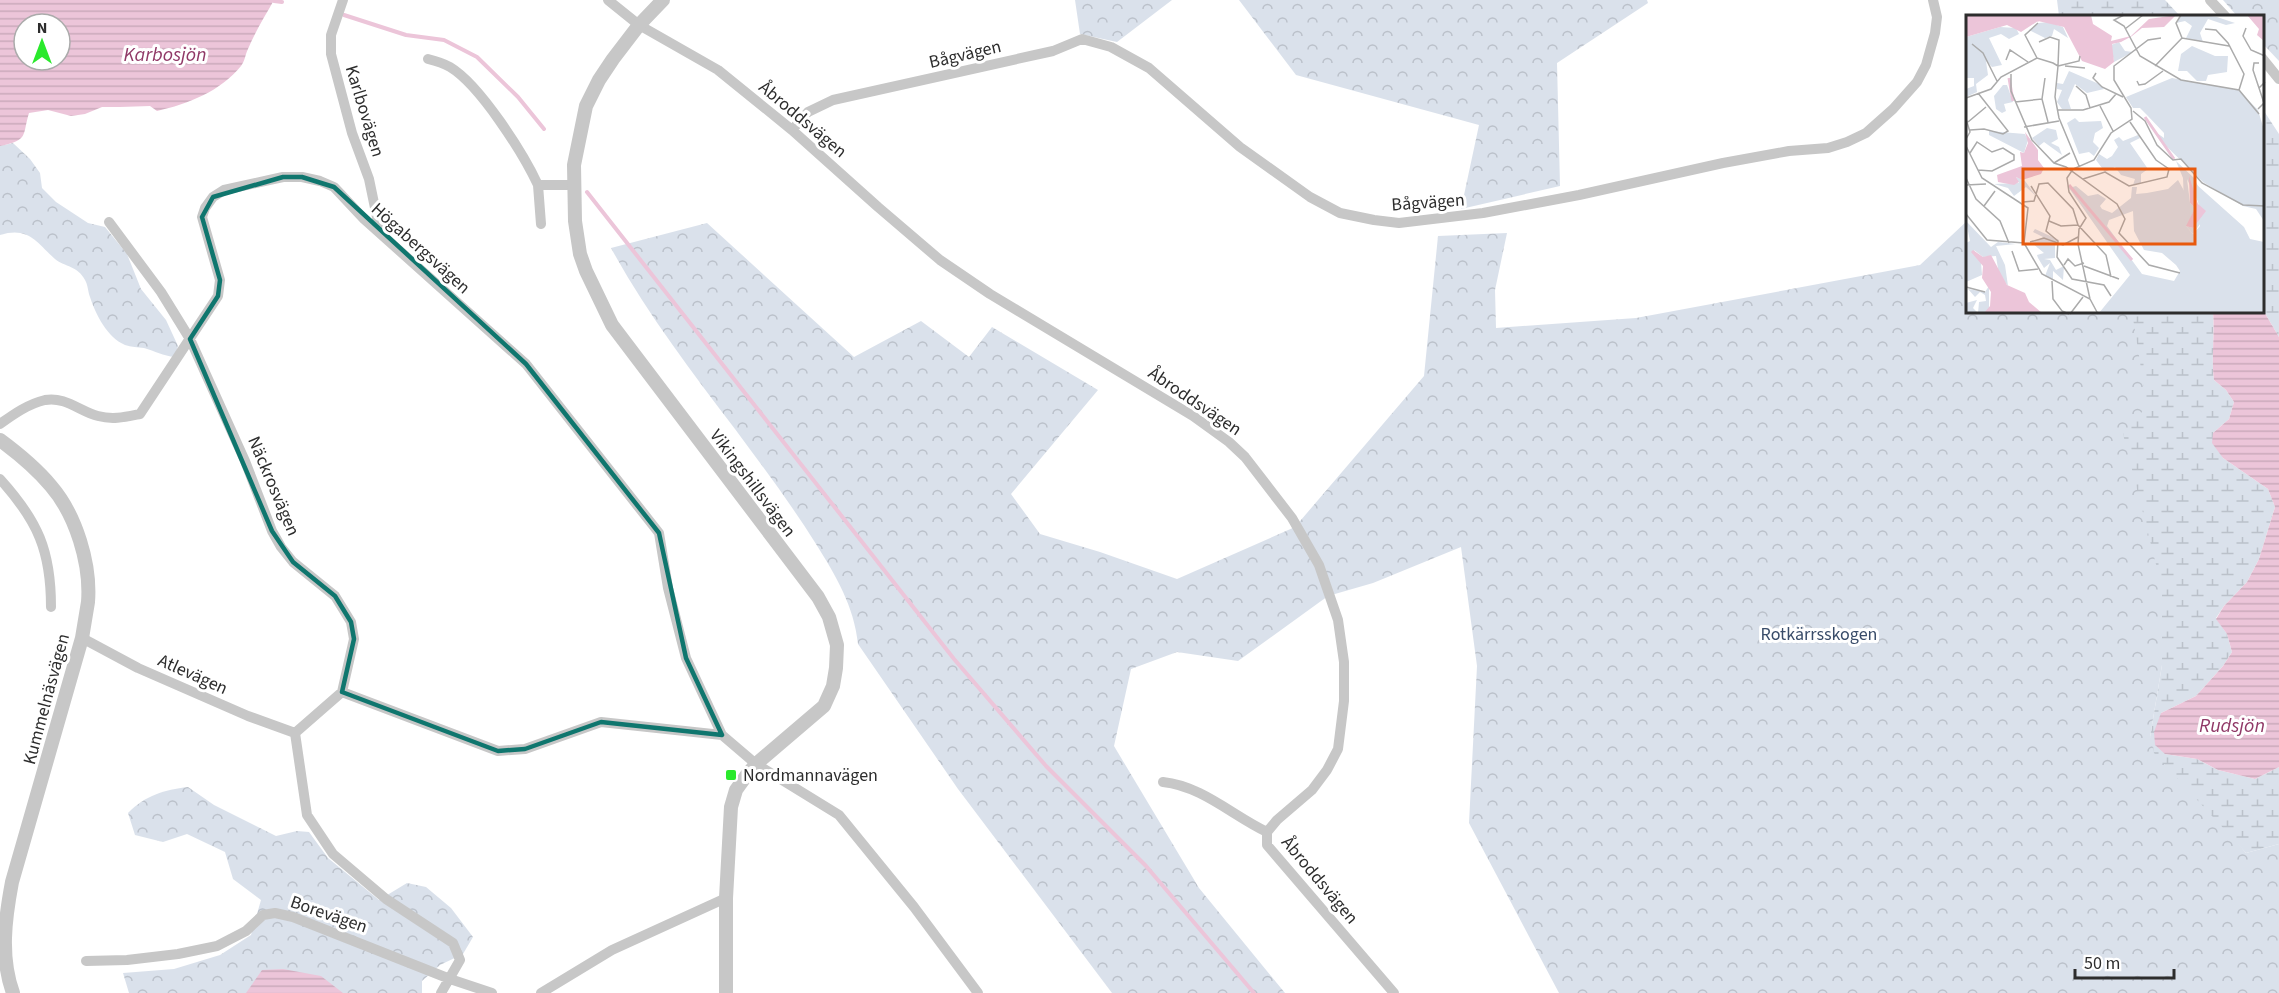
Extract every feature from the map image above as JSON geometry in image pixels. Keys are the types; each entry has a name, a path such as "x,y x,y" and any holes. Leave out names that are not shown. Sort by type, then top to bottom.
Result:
{"street":[{"name":"Karlbovägen","path":"343,0 331,35 331,54 352,133 369,179 380,232"},
{"name":"Åbroddsvägen","path":"608,0 639,25 718,70 792,130 940,260 990,294 1193,416 1229,442 1245,457 1292,518 1319,565 1338,620 1344,662 1344,701 1338,749 1327,770 1312,790 1277,820 1267,832 1267,845 1394,993"},
{"name":"Vikingshillsvägen","path":"663,0 639,25 599,80 586,106 576,150 574,185 575,220 580,254 612,325 818,597 829,617 837,645 833,686 824,706 756,765 736,790 731,807 726,898 726,993"},
{"name":"Bågvägen","path":"792,130 808,112 833,100 1053,51 1082,39 1111,47 1149,68 1240,147 1310,197 1330,208 1340,213 1399,223 1439,219 1562,199 1723,163 1789,151 1828,148 1847,142 1866,133 1893,109 1917,82 1926,65 1935,33 1937,17 1933,0"},
{"path":"2210,0 2224,15"},
{"path":"428,59 441,63 459,74 489,107 522,153 538,185 541,225"},
{"path":"2264,60 2279,79"},
{"name":"Högabergsvägen","path":"0,424 21,408 47,400 65,402 98,416 118,419 140,414 218,296 220,279 202,217 213,197 224,190 283,177 302,177 334,187 364,219 526,364 659,533 668,588 686,658 722,735 756,765"},
{"path":"538,185 574,185"},
{"name":"Näckrosvägen","path":"109,222 161,292 190,339 245,461 272,531 292,562 335,596 351,622 354,639 342,692"},
{"name":"Kummelnäsvägen","path":"0,440 23,457 53,488 75,527 87,578 88,602 82,638 12,882 5,937 7,986"},
{"name":"Kummelnäsvägen","path":"0,479 21,505 42,540 51,578 51,607"},
{"name":"Atlevägen","path":"82,638 149,673 248,716 295,733"},
{"path":"441,993 460,960 453,943 386,899 333,854 307,815 295,733 342,692 498,752 525,749 601,722 722,735"},
{"path":"756,765 839,815 914,907 978,993"},
{"path":"1163,782 1206,796 1267,832"},
{"path":"542,993 612,950 726,898"},
{"name":"Borevägen","path":"86,962 178,954 217,946 246,931 262,915 275,913 303,921 450,979 492,993"}],"highlighted area":[{"path":"283,177 302,177 334,187 526,364 659,533 686,658 722,735 601,722 525,749 498,751 342,692 354,639 351,622 335,596 293,562 272,531 190,339 218,296 220,280 202,217 213,197"}],"green space":[{"path":"1075,0 1172,0 1117,42 1080,34"},
{"path":"1239,0 1647,0 1648,3 1557,63 1560,186 1461,209 1479,125 1296,75"},
{"path":"2057,0 2165,0 2179,15 2059,15"},
{"path":"2223,0 2279,0 2279,61 2264,45 2264,15 2236,15"},
{"path":"2264,111 2279,134 2279,337 2264,312"},
{"path":"13,143 30,159 40,173 42,188 56,202 88,223 105,227 127,254 141,289 166,320 178,346 175,357 144,348 127,346 113,337 95,311 86,282 79,272 59,262 25,234 0,235 0,146"},
{"name":"Rotkärrsskogen","path":"1966,222 1966,314 2138,314 2168,357 2162,665 2150,737 2246,853 2279,844 2279,993 1559,993 1469,823 1477,666 1461,547 1373,583 1328,596 1238,661 1177,652 1131,669 1114,746 1199,888 1285,993 1112,993 958,789 858,644 848,604 816,544 777,486 670,341 611,248 707,223 854,357 921,321 969,357 992,327 1098,390 1011,494 1040,534 1177,579 1295,527 1424,376 1438,236 1507,233 1495,290 1496,328 1636,318 1920,265"},
{"path":"2132,314 2213,314 2214,380 2226,390 2234,402 2229,419 2213,433 2223,458 2268,489 2275,507 2259,559 2247,582 2216,618 2227,634 2232,652 2223,666 2196,696 2161,713 2165,754 2197,759 2218,770 2255,779 2279,767 2279,844 2246,853 2154,753 2150,737 2162,665 2162,588 2123,434 2147,406"},
{"path":"188,787 214,805 276,836 297,831 309,832 328,858 379,900 407,883 426,887 451,908 473,937 463,954 440,965 422,981 422,993 129,993 123,973 174,969 220,955 251,935 261,900 233,879 225,852 187,834 163,842 135,835 128,813 156,794"}],"water":[{"name":"Karbosjön","path":"0,0 274,0 241,66 224,83 214,89 180,105 157,111 150,106 102,107 85,114 71,116 48,110 29,113 23,136 16,142 0,146"},
{"name":"Rudsjön","path":"2264,312 2279,337 2279,767 2255,779 2218,770 2197,759 2165,754 2155,745 2154,732 2161,713 2196,696 2223,666 2232,652 2227,634 2216,619 2224,606 2247,582 2259,559 2275,507 2268,489 2223,458 2212,443 2213,433 2229,419 2234,402 2226,390 2214,380 2213,314 2264,314"},
{"path":"283,969 321,976 343,993 246,993 262,970"}],"waterway":[{"path":"274,1 282,2"},
{"path":"344,15 406,35 444,40 477,57 518,97 544,129"},
{"path":"587,192 954,659 1046,766 1146,866 1254,993"}],"place":[{"name":"Nordmannavägen","path":"731,775"}]}
